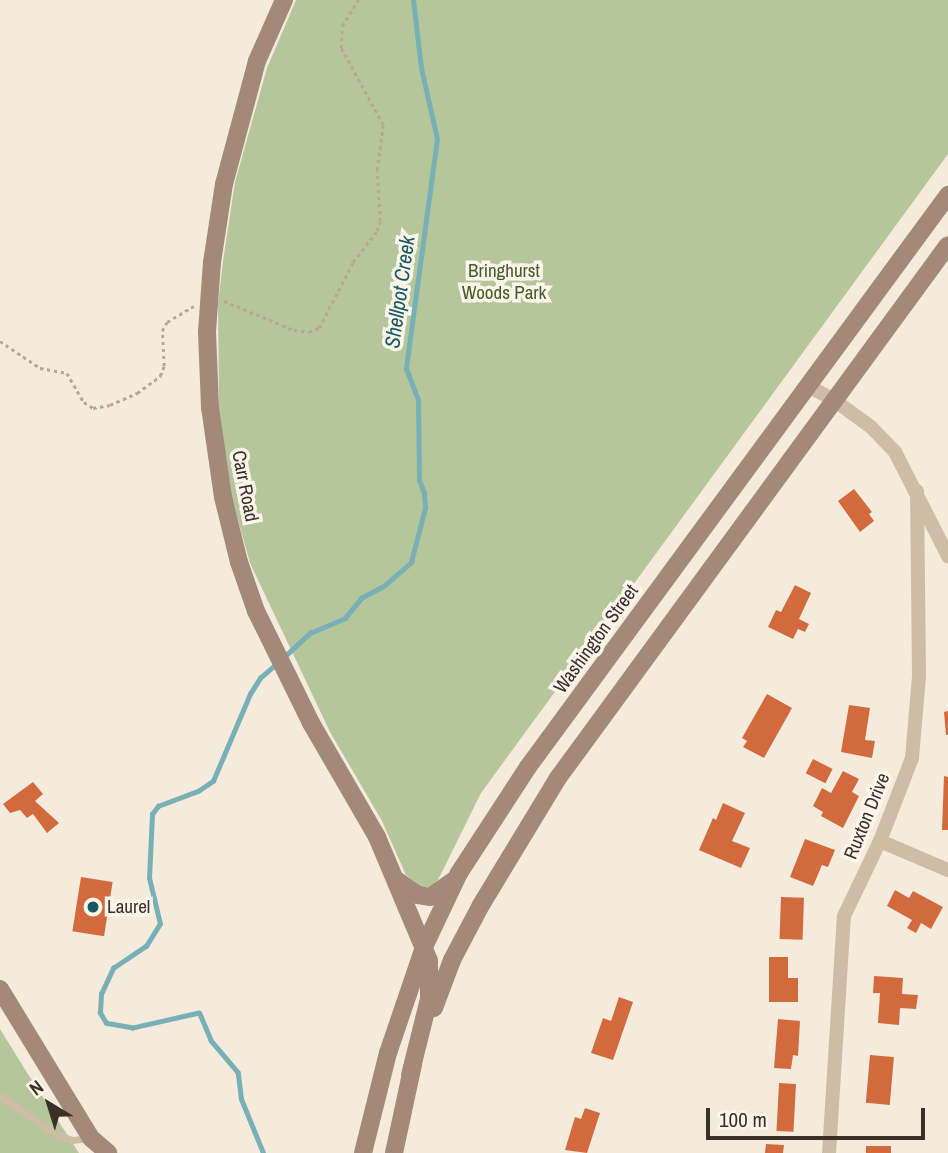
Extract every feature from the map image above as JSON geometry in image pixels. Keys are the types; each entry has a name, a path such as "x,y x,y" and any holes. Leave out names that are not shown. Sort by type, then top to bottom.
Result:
{"main road":[{"name":"Carr Road","path":"284,0 257,61 224,184 212,262 207,332 210,407 223,496 239,562 256,611 311,723 377,837 398,881 429,961 430,989 410,1074"},
{"name":"Washington Street","path":"363,1153 388,1053 424,947 459,873 528,767 948,195"},
{"path":"394,1153 410,1074 452,960 481,905 558,778 948,245"},
{"path":"398,881 418,895 430,897 459,873"},
{"path":"414,921 432,929 455,926 481,905"},
{"path":"0,989 91,1138 107,1153"}],"street":[{"path":"808,386 834,400 870,427 895,452 948,556"},
{"name":"Ruxton Drive","path":"829,1153 844,916 880,841 912,758 919,677 917,491"},
{"path":"880,841 948,870"}],"lane":[{"path":"0,1096 56,1134 72,1140 91,1138"}],"path":[{"path":"0,341 40,368 67,373 84,402 93,408 110,405 136,393 160,376 164,366 162,331 167,322 188,308 220,299 295,330 309,332 319,328 353,262 377,231 380,221 377,170 383,125 341,48 342,26 358,0"}],"green space":[{"name":"Bringhurst Woods Park","path":"296,0 948,0 948,154 481,793 438,880 431,887 421,887 406,875 382,821 330,732 250,563 230,491 219,406 218,304 223,261 235,182 267,68"},
{"path":"0,1029 26,1071 79,1153 0,1153"}],"building":[{"path":"854,489 872,512 869,514 874,521 860,532 838,501"},
{"path":"795,585 811,593 799,619 809,624 805,632 798,629 793,639 768,627 776,610 781,612"},
{"path":"767,694 792,708 764,758 743,747 747,741 742,738"},
{"path":"849,705 870,708 865,740 875,741 872,758 841,752"},
{"path":"948,711 948,735 946,735 944,712"},
{"path":"813,759 833,769 825,783 806,773"},
{"path":"843,771 859,779 852,792 859,796 843,828 821,816 823,812 813,806 822,788 831,793"},
{"path":"944,776 948,777 948,830 942,830"},
{"path":"33,782 43,794 35,801 59,823 47,833 33,814 27,818 20,810 10,813 3,804"},
{"path":"723,803 745,813 732,841 750,848 741,868 699,850"},
{"path":"805,839 835,850 828,867 822,865 813,886 790,877"},
{"name":"Laurel","path":"81,877 113,882 104,936 72,931"},
{"path":"895,890 909,898 913,891 943,907 931,929 921,923 916,933 907,928 912,920 887,906"},
{"path":"781,897 804,898 803,940 780,939"},
{"path":"769,957 788,957 788,978 798,978 798,1002 769,1002"},
{"path":"874,976 903,978 902,994 918,995 916,1009 900,1008 899,1025 878,1023 880,993 873,993"},
{"path":"619,997 633,1002 613,1060 591,1053 603,1018 611,1021"},
{"path":"778,1019 800,1021 798,1056 793,1055 791,1069 774,1068"},
{"path":"870,1055 894,1057 890,1105 866,1103"},
{"path":"779,1083 796,1084 793,1132 776,1131"},
{"path":"585,1108 600,1113 587,1153 565,1150 575,1117 581,1119"},
{"path":"766,1144 784,1145 783,1153 765,1153"},
{"path":"866,1146 891,1146 891,1153 866,1153"}],"waterway":[{"name":"Shellpot Creek","path":"283,658 310,633 345,618 361,598 385,585 411,562 425,508 424,493 419,480 418,400 406,368 437,139 421,68 413,0"},
{"name":"Shellpot Creek","path":"263,1153 241,1099 238,1073 211,1041 199,1013 133,1028 106,1023 100,1013 101,994 113,968 146,946 160,924 149,878 152,814 158,806 198,791 213,781 250,694 260,678 276,664"}],"place":[{"name":"Laurel","path":"93,907"}]}
